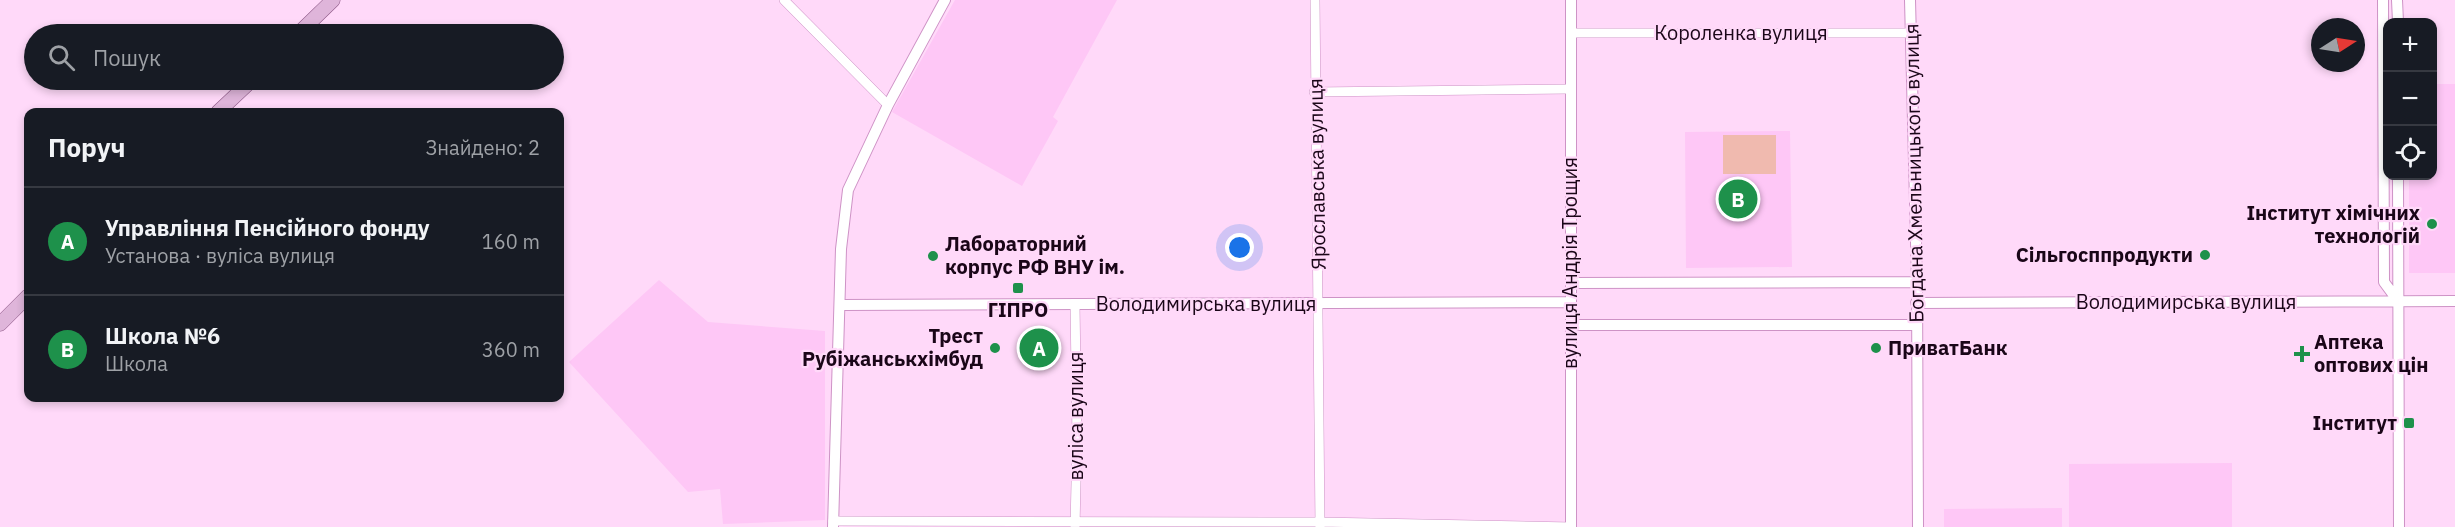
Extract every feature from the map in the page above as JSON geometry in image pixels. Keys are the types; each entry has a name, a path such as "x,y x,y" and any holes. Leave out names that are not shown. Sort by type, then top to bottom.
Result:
{"main road":[{"path":"308,24 333,0"},
{"path":"222,108 241,90"},
{"path":"0,324 24,300"}],"street":[{"path":"784,0 888,105"},
{"path":"945,0 888,105 848,190 842,249 842,305 833,524 1320,524 1571,527"},
{"name":"Ярославська вулиця","path":"1314,0 1314,92 1320,304 1320,524"},
{"name":"вулиця Андрія Трощия","path":"1571,0 1571,527"},
{"name":"Богдана Хмельницького вулиця","path":"1910,0 1917,282 1918,527"},
{"path":"2383,0 2384,282 2398,302"},
{"path":"2397,0 2398,18"},
{"name":"Короленка вулиця","path":"1571,33 1911,33"},
{"path":"1314,92 1570,89"},
{"path":"2398,180 2398,527"},
{"path":"1571,283 1917,282"},
{"name":"Володимирська вулиця","path":"1916,303 2455,301"},
{"name":"Володимирська вулиця","path":"842,305 1570,302"},
{"name":"вуліса вулиця","path":"1075,304 1077,440 1075,524"},
{"path":"1571,325 1917,325"}],"shaded area":[{"path":"955,0 1117,0 1053,117 1058,121 1022,186 892,112"},
{"name":"Інститут хімічних технологій","path":"2437,84 2455,84 2455,273 2409,273 2409,180 2437,180"},
{"path":"1790,131 1792,267 1686,268 1685,132"},
{"path":"1723,135 1776,135 1776,174 1723,174"},
{"path":"659,280 708,322 825,331 825,520 723,524 720,489 688,492 569,362"},
{"path":"2232,463 2232,527 2069,527 2069,464"},
{"path":"2062,508 2062,527 1944,527 1944,509"}],"place":[{"name":"Школа №6","path":"1738,199"},
{"name":"Інститут хімічних технологій","path":"2432,224"},
{"name":"Сільгосппродукти","path":"2205,255"},
{"name":"Лабораторний корпус РФ ВНУ ім.","path":"933,256"},
{"name":"ГІПРО","path":"1018,288"},
{"name":"Трест Рубіжанськхімбуд","path":"995,348"},
{"name":"Управління Пенсійного фонду","path":"1039,348"},
{"name":"ПриватБанк","path":"1876,348"},
{"name":"Аптека оптових цін","path":"2302,354"},
{"name":"Інститут","path":"2409,423"}]}
